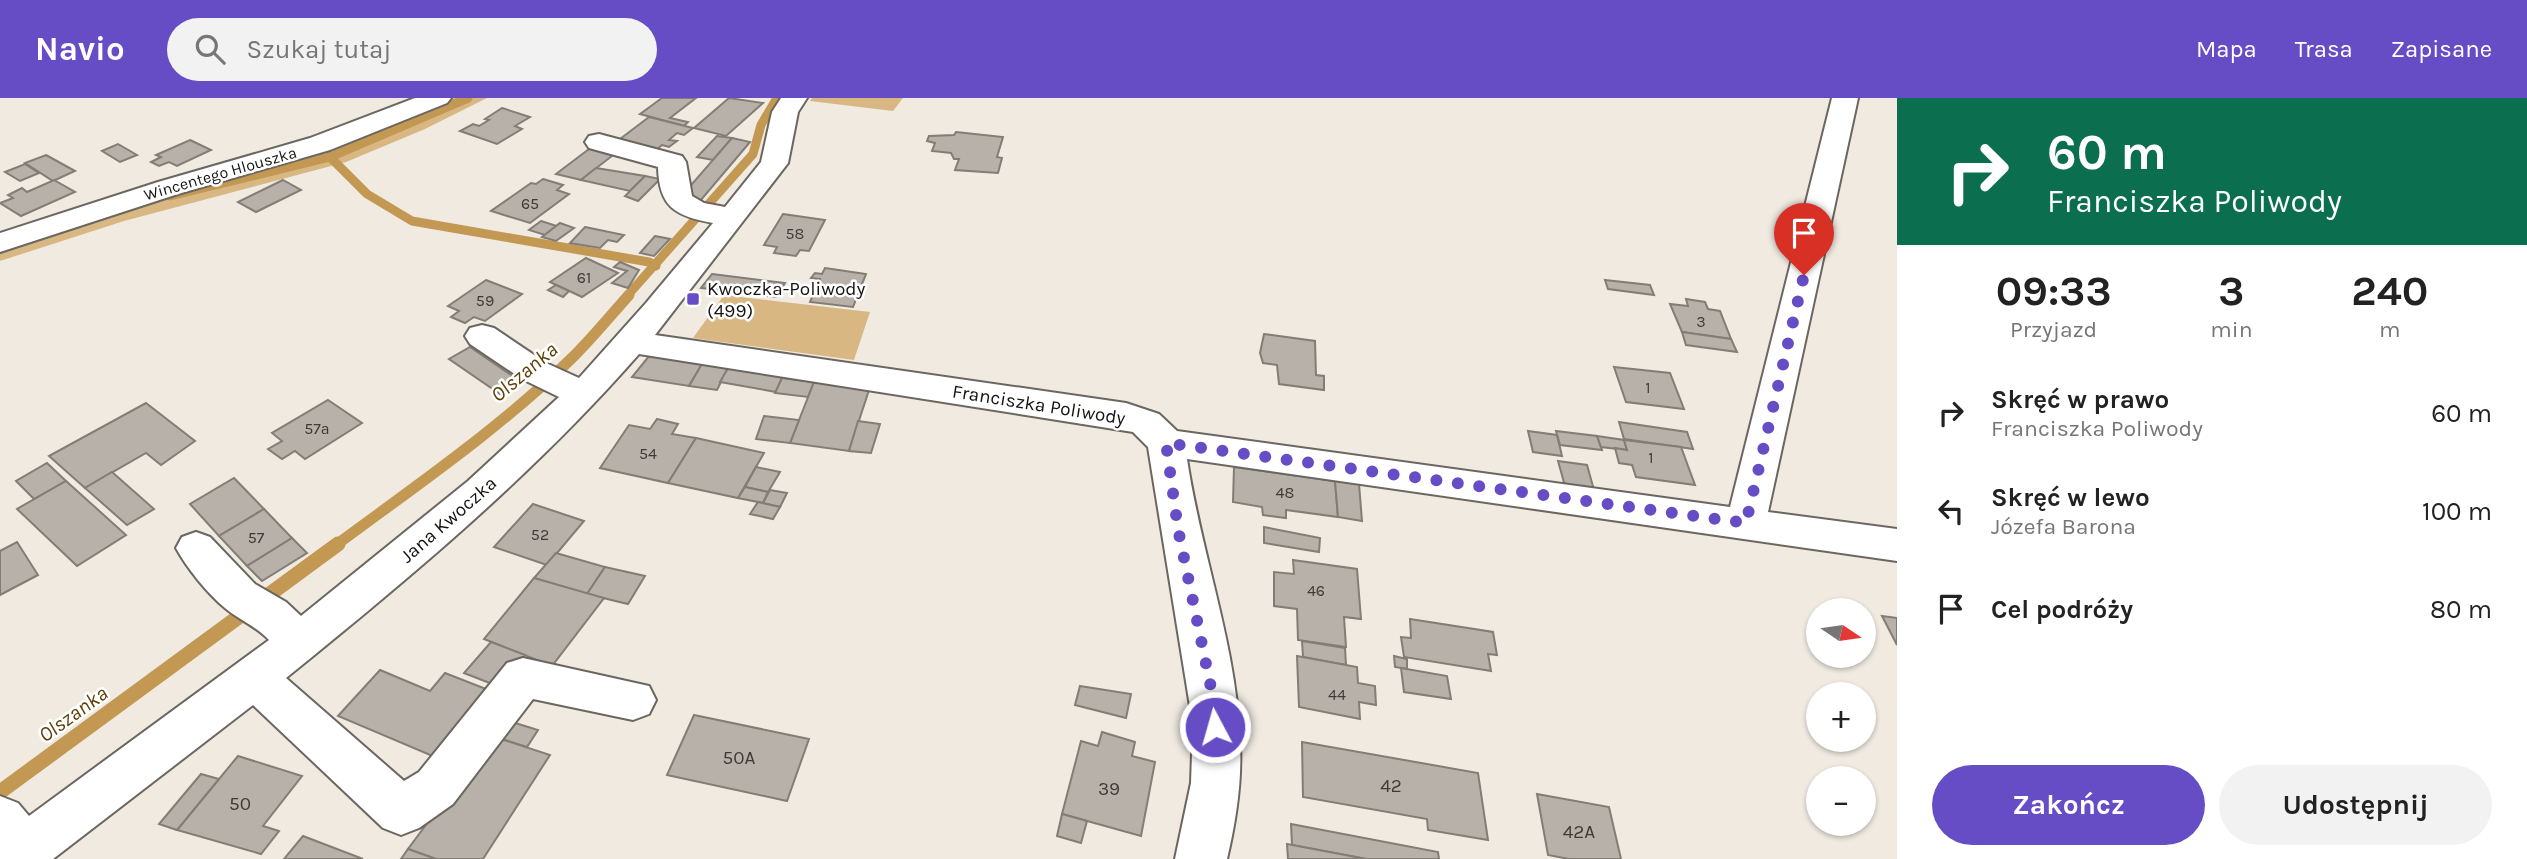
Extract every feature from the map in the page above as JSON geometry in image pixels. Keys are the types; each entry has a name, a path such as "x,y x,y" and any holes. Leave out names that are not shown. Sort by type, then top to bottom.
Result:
{"street":[{"name":"Wincentego Hlouszka","path":"0,243 168,188 320,144 438,98"},
{"name":"Jana Kwoczka","path":"12,843 129,776 254,678 270,617 465,505 530,448 574,391 631,342 712,214 774,163 781,146 783,115 794,98"},
{"path":"1746,523 1845,98"},
{"path":"599,142 672,162 671,189 681,204 712,214"},
{"path":"482,336 534,371 574,391"},
{"name":"Franciszka Poliwody","path":"631,342 1126,416 1146,423 1166,443"},
{"path":"1201,859 1216,766 1215,707 1178,529 1166,443 1897,544"},
{"path":"197,548 270,617"},
{"path":"254,678 401,811 436,788 523,677 633,700"}],"shaded area":[{"path":"453,98 487,98 425,129 346,162 124,221 0,261 0,243"},
{"path":"812,98 903,98 893,111 810,101"},
{"path":"724,295 870,312 854,360 693,338"}],"building":[{"path":"662,98 696,98 670,118 688,122 684,126 640,114"},
{"path":"729,98 763,103 726,136 694,128"},
{"path":"502,108 530,117 515,126 522,129 497,144 460,131 473,124 479,126"},
{"path":"649,117 693,128 684,135 677,133 669,140 677,141 669,147 662,145 654,152 616,142"},
{"path":"956,132 1003,137 997,157 1002,158 998,173 955,170 959,159 954,159 951,153 932,151 935,143 927,141 929,136 954,135"},
{"path":"717,136 732,138 713,160 697,157"},
{"path":"732,138 750,142 701,200 694,199 685,192"},
{"path":"190,140 211,150 177,166 169,162 159,166 151,162 161,157 156,155"},
{"path":"118,144 137,155 120,162 102,151"},
{"path":"593,146 617,152 581,180 556,174"},
{"path":"46,155 75,171 53,181 25,163"},
{"path":"25,164 39,173 20,181 5,172"},
{"path":"596,168 645,176 630,191 581,180"},
{"path":"645,176 660,179 638,201 625,196"},
{"path":"543,179 563,185 557,190 569,194 530,223 491,211 531,183 536,184"},
{"path":"54,180 75,192 21,216 0,203 13,198 8,195 22,188 27,192"},
{"path":"283,180 301,190 256,212 238,202"},
{"path":"783,214 825,220 809,251 800,250 796,256 774,253 777,247 764,245"},
{"path":"541,221 557,226 545,235 529,230"},
{"path":"560,223 574,228 556,241 542,237"},
{"path":"585,227 624,235 617,242 608,240 600,248 570,243"},
{"path":"655,236 670,239 654,256 640,253"},
{"path":"586,258 618,273 582,297 550,282"},
{"path":"620,262 639,270 628,288 612,283 627,271 614,267"},
{"path":"825,268 866,274 853,307 810,302 820,279 811,278 815,273 822,274"},
{"path":"712,274 785,283 776,297 701,288"},
{"path":"486,280 522,294 485,321 474,317 465,323 451,317 459,311 448,306"},
{"path":"1605,280 1650,285 1654,295 1608,289"},
{"path":"556,285 569,291 563,297 548,290"},
{"path":"1686,299 1705,302 1708,309 1720,311 1731,339 1682,332 1670,304 1688,306"},
{"path":"1682,332 1731,339 1737,352 1686,345"},
{"path":"1264,334 1315,341 1316,375 1324,376 1324,390 1279,384 1277,365 1263,363 1260,353"},
{"path":"470,347 520,381 500,394 449,359"},
{"path":"649,356 702,364 689,386 632,377"},
{"path":"702,364 728,368 717,390 689,386"},
{"path":"1614,367 1670,373 1684,409 1626,402"},
{"path":"728,368 782,377 776,392 720,382"},
{"path":"782,378 814,382 808,397 775,393"},
{"path":"814,382 869,390 849,451 790,443"},
{"path":"328,400 362,423 305,459 295,451 282,459 268,449 282,441 272,433"},
{"path":"146,403 195,441 161,465 146,453 85,488 49,456"},
{"path":"764,416 799,420 790,443 756,439"},
{"path":"657,419 678,424 672,434 696,438 668,483 600,468 629,425 650,429"},
{"path":"858,421 880,424 871,453 849,451"},
{"path":"1619,422 1687,432 1693,449 1624,439"},
{"path":"1528,431 1557,435 1562,456 1533,452"},
{"path":"1556,431 1597,436 1602,450 1560,445"},
{"path":"1597,436 1624,440 1627,450 1601,447"},
{"path":"696,438 764,453 738,498 668,483"},
{"path":"1624,440 1681,447 1695,485 1636,477 1632,465 1619,463 1615,448 1627,450"},
{"path":"1558,461 1587,465 1594,490 1565,486"},
{"path":"47,463 66,481 34,499 16,481"},
{"path":"756,467 780,472 768,492 745,487"},
{"path":"1234,467 1335,481 1338,517 1286,510 1286,518 1263,515 1262,507 1233,502"},
{"path":"112,472 154,509 127,525 85,488"},
{"path":"234,478 264,509 219,536 190,504"},
{"path":"66,481 126,535 77,566 17,509"},
{"path":"1335,481 1359,484 1362,521 1338,517"},
{"path":"745,487 768,492 763,503 738,498"},
{"path":"770,490 787,493 780,507 763,503"},
{"path":"758,502 780,507 773,519 750,514"},
{"path":"533,504 584,521 547,565 494,547"},
{"path":"264,509 292,538 247,566 219,536"},
{"path":"1264,527 1320,538 1319,552 1264,543"},
{"path":"292,538 307,553 262,581 247,566"},
{"path":"17,542 38,575 0,595 0,551"},
{"path":"556,553 605,567 587,594 589,595 534,578"},
{"path":"1293,560 1357,569 1361,619 1344,617 1346,647 1298,640 1297,609 1274,606 1274,572 1294,574"},
{"path":"605,567 645,576 628,604 587,594"},
{"path":"534,578 604,598 552,666 484,639"},
{"path":"1882,616 1897,618 1897,645"},
{"path":"1410,619 1493,632 1497,655 1488,654 1491,671 1404,657 1401,637 1411,638"},
{"path":"1302,641 1345,648 1346,665 1303,657"},
{"path":"491,642 525,655 500,687 464,673"},
{"path":"1297,656 1357,667 1358,683 1375,686 1376,705 1359,702 1360,719 1299,707"},
{"path":"1394,656 1407,659 1407,669 1395,667"},
{"path":"1401,668 1447,676 1451,699 1404,692"},
{"path":"380,670 430,691 445,673 486,689 442,760 338,716"},
{"path":"1080,686 1131,694 1126,718 1075,705"},
{"path":"694,715 809,739 787,801 667,775"},
{"path":"512,722 538,730 527,747 492,736"},
{"path":"1102,732 1135,742 1132,756 1155,762 1141,836 1062,814 1081,741 1098,746"},
{"path":"492,736 550,755 483,859 436,859 408,849"},
{"path":"1302,742 1478,773 1488,840 1428,830 1427,819 1303,797"},
{"path":"238,756 302,776 263,826 279,831 261,854 177,830"},
{"path":"201,774 219,779 177,830 159,824"},
{"path":"1537,794 1609,807 1621,859 1569,859 1548,855"},
{"path":"1062,814 1087,821 1081,843 1057,836"},
{"path":"1291,824 1438,852 1439,859 1367,859 1292,845"},
{"path":"303,836 363,859 284,859"},
{"path":"1287,844 1361,858 1361,859 1288,859"},
{"path":"408,849 436,859 401,859"}],"waterway":[{"name":"Olszanka","path":"330,157 468,98"},
{"path":"654,265 753,154 761,125 777,98"},
{"path":"170,196 330,157"},
{"name":"Olszanka","path":"330,157 367,194 412,221 654,265"},
{"name":"Olszanka","path":"627,296 654,265"},
{"name":"Olszanka","path":"336,545 519,406 575,355 629,295"},
{"name":"Olszanka","path":"0,792 338,544"}],"place":[{"name":"Kwoczka-Poliwody (499)","path":"693,299"}],"route":[{"path":"1215,727 1215,707 1178,529 1166,443 1746,523 1804,275"}]}
